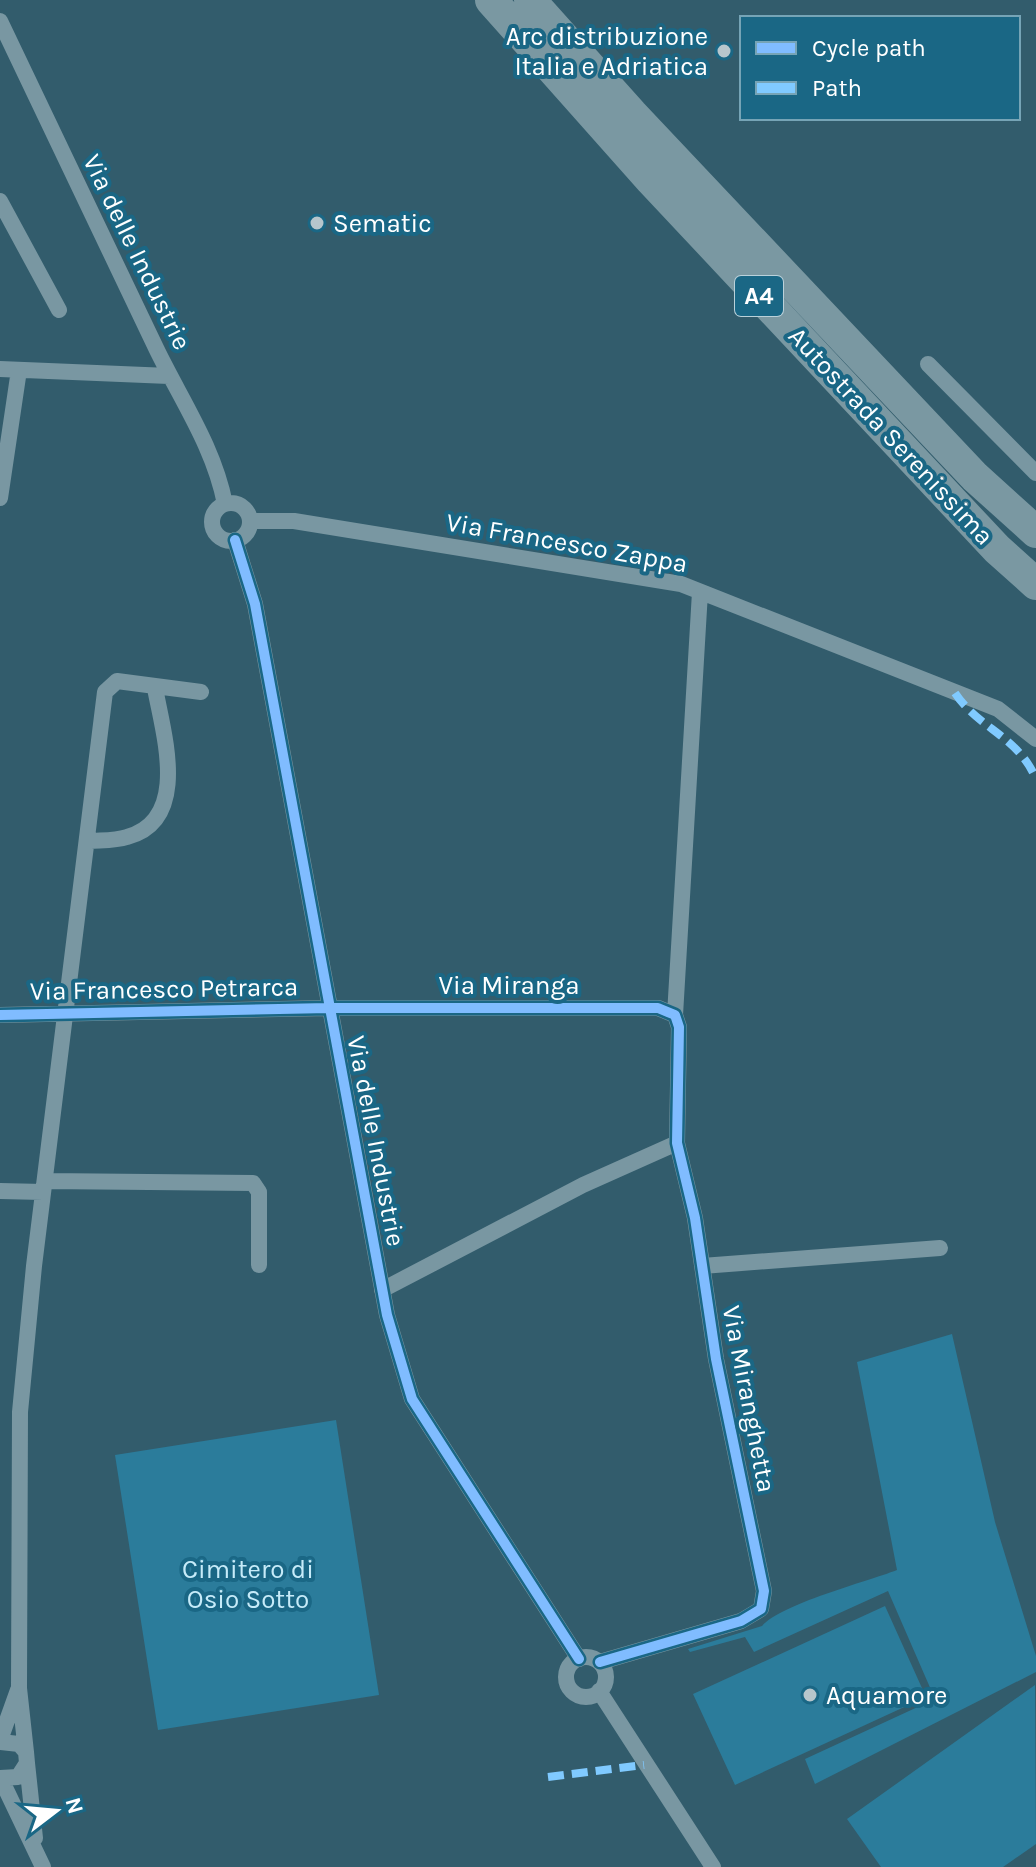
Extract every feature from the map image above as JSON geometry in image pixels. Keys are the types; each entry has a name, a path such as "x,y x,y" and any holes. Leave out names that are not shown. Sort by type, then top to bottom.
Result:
{"highway":[{"name":"Autostrada Serenissima","path":"491,0 672,203 997,549 1036,584"},
{"name":"Autostrada Serenissima","path":"530,0 632,114 975,477 1036,532"}],"street":[{"name":"Via delle Industrie","path":"0,21 169,376 206,442 220,478 225,504 213,516 213,527 219,536 235,540 255,604 382,1290 412,1399 579,1659"},
{"path":"0,201 59,310"},
{"path":"928,364 1036,473"},
{"path":"0,369 169,376"},
{"path":"0,498 19,370"},
{"path":"225,504 241,506 250,521 248,531 235,540"},
{"name":"Via Francesco Zappa","path":"250,521 310,523 681,584 998,709 1036,739"},
{"path":"677,1021 700,592"},
{"path":"35,1847 19,1688 20,1412 64,1014 89,841 105,692 117,681 201,692"},
{"path":"89,841 128,837 152,823 164,802 169,773 155,688"},
{"name":"Via Francesco Petrarca","path":"0,1015 329,1008"},
{"name":"Via Miranga","path":"329,1008 658,1008 677,1021"},
{"name":"Via Miranghetta","path":"600,1662 741,1621 761,1609 764,1591 760,1559 724,1402 702,1266 677,1143 677,1021"},
{"path":"382,1290 583,1185 677,1143"},
{"path":"0,1191 44,1187 253,1183 259,1192 259,1265"},
{"path":"702,1266 940,1248"},
{"path":"589,1657 600,1662 606,1679 599,1691 584,1696 571,1690 567,1672 579,1659 589,1657"},
{"path":"19,1688 0,1741 14,1742 26,1758"},
{"path":"599,1691 713,1867"},
{"path":"26,1758 18,1777 1,1779 43,1867"}],"green space":[{"path":"952,1334 995,1522 1036,1656 1036,1672 815,1784 805,1759 935,1699 888,1591 754,1652 745,1637 690,1652 688,1649 762,1626 805,1602 897,1570 857,1362"},
{"name":"Cimitero di Osio Sotto","path":"336,1420 379,1695 158,1730 115,1455"},
{"name":"Aquamore","path":"885,1606 926,1697 735,1785 693,1694"},
{"path":"1035,1685 1036,1844 1003,1867 881,1867 847,1819"}],"marked path":[{"path":"955,693 975,716 1019,752 1036,779"},
{"path":"548,1777 644,1765"}],"cycle path":[{"path":"235,540 255,604 387,1315 412,1399 579,1659"},
{"path":"0,1015 329,1008 658,1008 675,1015 679,1027 677,1143 695,1218 716,1359 764,1591 761,1609 741,1621 600,1662"}],"place":[{"name":"Arc distribuzione Italia e Adriatica","path":"724,51"},
{"name":"Sematic","path":"317,223"},
{"name":"Aquamore","path":"810,1695"}]}
